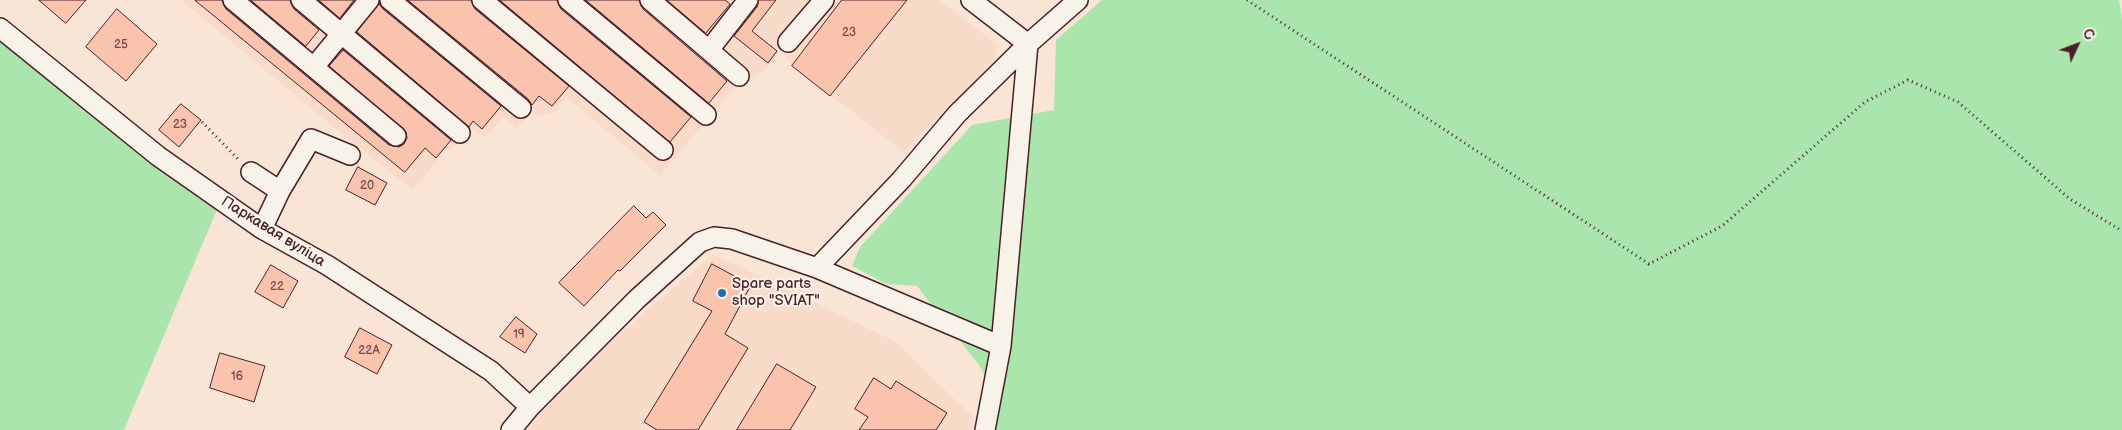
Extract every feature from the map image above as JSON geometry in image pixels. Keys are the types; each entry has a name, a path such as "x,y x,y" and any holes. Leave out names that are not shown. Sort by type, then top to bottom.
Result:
{"street":[{"path":"233,0 396,136"},
{"path":"301,0 460,133"},
{"path":"314,67 369,0"},
{"path":"390,0 521,108"},
{"path":"482,0 663,150"},
{"path":"568,0 706,115"},
{"path":"650,0 739,76"},
{"path":"709,50 748,0"},
{"path":"788,42 824,0"},
{"path":"971,0 1028,44"},
{"path":"816,268 901,180 957,114 1028,44 1078,0"},
{"name":"Паркавая вуліца","path":"0,28 158,156 262,229 327,265 491,371 530,407"},
{"path":"986,430 1001,346 1028,44"},
{"path":"262,229 280,191 311,139 350,155"},
{"path":"251,172 280,191"},
{"path":"511,430 530,407 637,298 700,242 714,237 732,239 816,268 1001,346"}],"path":[{"path":"1247,0 1648,264 1722,226 1864,102 1908,80 1958,102 2070,200 2122,231"},
{"path":"202,122 251,172"}],"shaded area":[{"path":"181,0 778,0 754,31 779,0 939,0 998,45 993,61 904,152 793,66 781,51 762,36 779,52 768,67 730,92 660,175 566,97 556,111 539,117 531,112 517,129 503,117 485,138 471,128 451,150 447,148 413,190 341,133"},
{"path":"713,254 896,342 974,418 971,430 527,430 588,361"}],"green space":[{"path":"1102,0 2119,0 2122,19 2122,430 993,430 994,390 979,365 917,286 886,284 852,266 860,247 972,125 1054,110 1056,40"},
{"path":"0,28 221,200 124,430 0,430"}],"building":[{"path":"39,0 86,0 66,23"},
{"path":"195,0 222,0 226,9 389,145 399,147 404,144 407,138 406,132 329,66 343,50 451,140 436,158 425,148 405,172"},
{"path":"251,0 290,0 294,9 319,30 306,46"},
{"path":"319,0 354,0 340,18"},
{"path":"408,0 471,0 475,9 569,86 552,106 539,96 532,105 528,99"},
{"path":"500,0 557,0 561,9 691,117 670,142"},
{"path":"586,0 639,0 643,9 727,81 709,103"},
{"path":"667,0 725,0 730,4 706,33"},
{"path":"759,0 776,0 752,31 777,51 768,63 734,36 757,7"},
{"path":"842,0 907,0 830,96 792,66"},
{"path":"379,4 501,106 482,129 473,121 469,127 357,32"},
{"path":"117,9 157,44 126,81 86,47"},
{"path":"181,104 201,120 179,147 159,130"},
{"path":"358,167 387,183 375,205 346,190"},
{"path":"634,206 646,218 653,212 666,225 620,271 618,270 584,306 559,283"},
{"path":"712,264 751,285 725,334 748,348 698,430 657,430 644,422 712,311 693,301"},
{"path":"271,265 298,281 283,308 255,292"},
{"path":"516,317 537,334 525,353 500,337"},
{"path":"360,328 392,345 377,374 345,357"},
{"path":"220,353 265,366 254,402 210,388"},
{"path":"777,364 816,387 790,430 737,430"},
{"path":"874,378 891,389 896,381 947,413 936,430 859,430 868,417 855,409"}],"place":[{"name":"Spare parts shop \"SVIAT\"","path":"722,293"}]}
